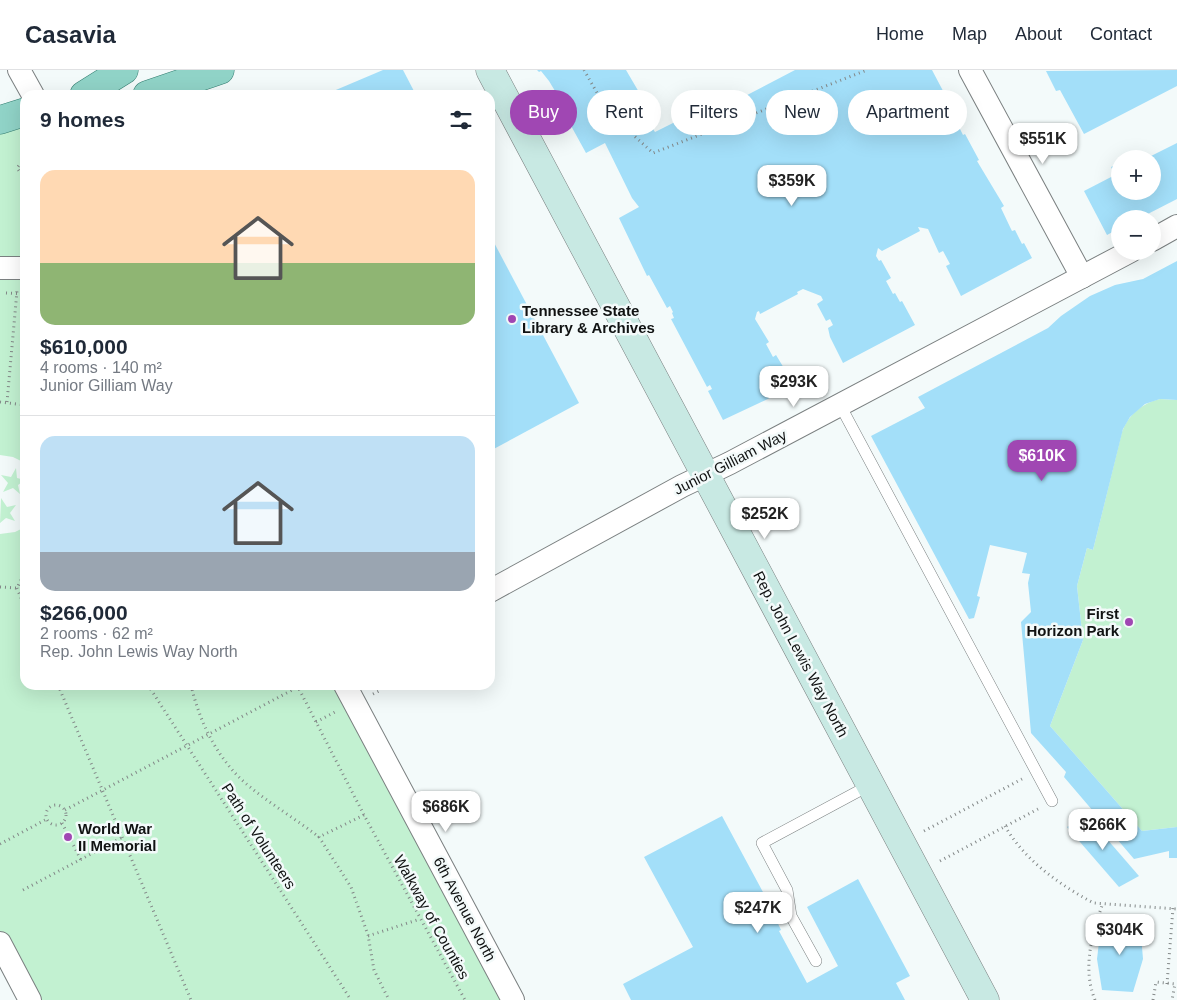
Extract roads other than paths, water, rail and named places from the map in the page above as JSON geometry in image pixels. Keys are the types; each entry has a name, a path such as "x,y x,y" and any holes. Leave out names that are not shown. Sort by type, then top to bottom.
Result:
{"main road":[{"path":"92,90 124,70"},
{"path":"162,90 220,70"},
{"path":"0,120 20,114"}],"street":[{"path":"19,70 30,90"},
{"name":"Rep. John Lewis Way North","path":"490,70 985,1000"},
{"path":"970,70 1082,277"},
{"path":"1161,235 1177,226"},
{"name":"Junior Gilliam Way","path":"495,588 1114,260"},
{"name":"6th Avenue North","path":"348,690 513,1000"},
{"path":"0,943 30,1000"}],"lane":[{"path":"840,405 1052,801"},
{"path":"816,961 791,916 787,890 762,843 871,784"}],"place":[{"name":"Tennessee State Library & Archives","path":"512,319"},
{"name":"First Horizon Park","path":"1129,622"},
{"name":"World War II Memorial","path":"68,837"}]}
